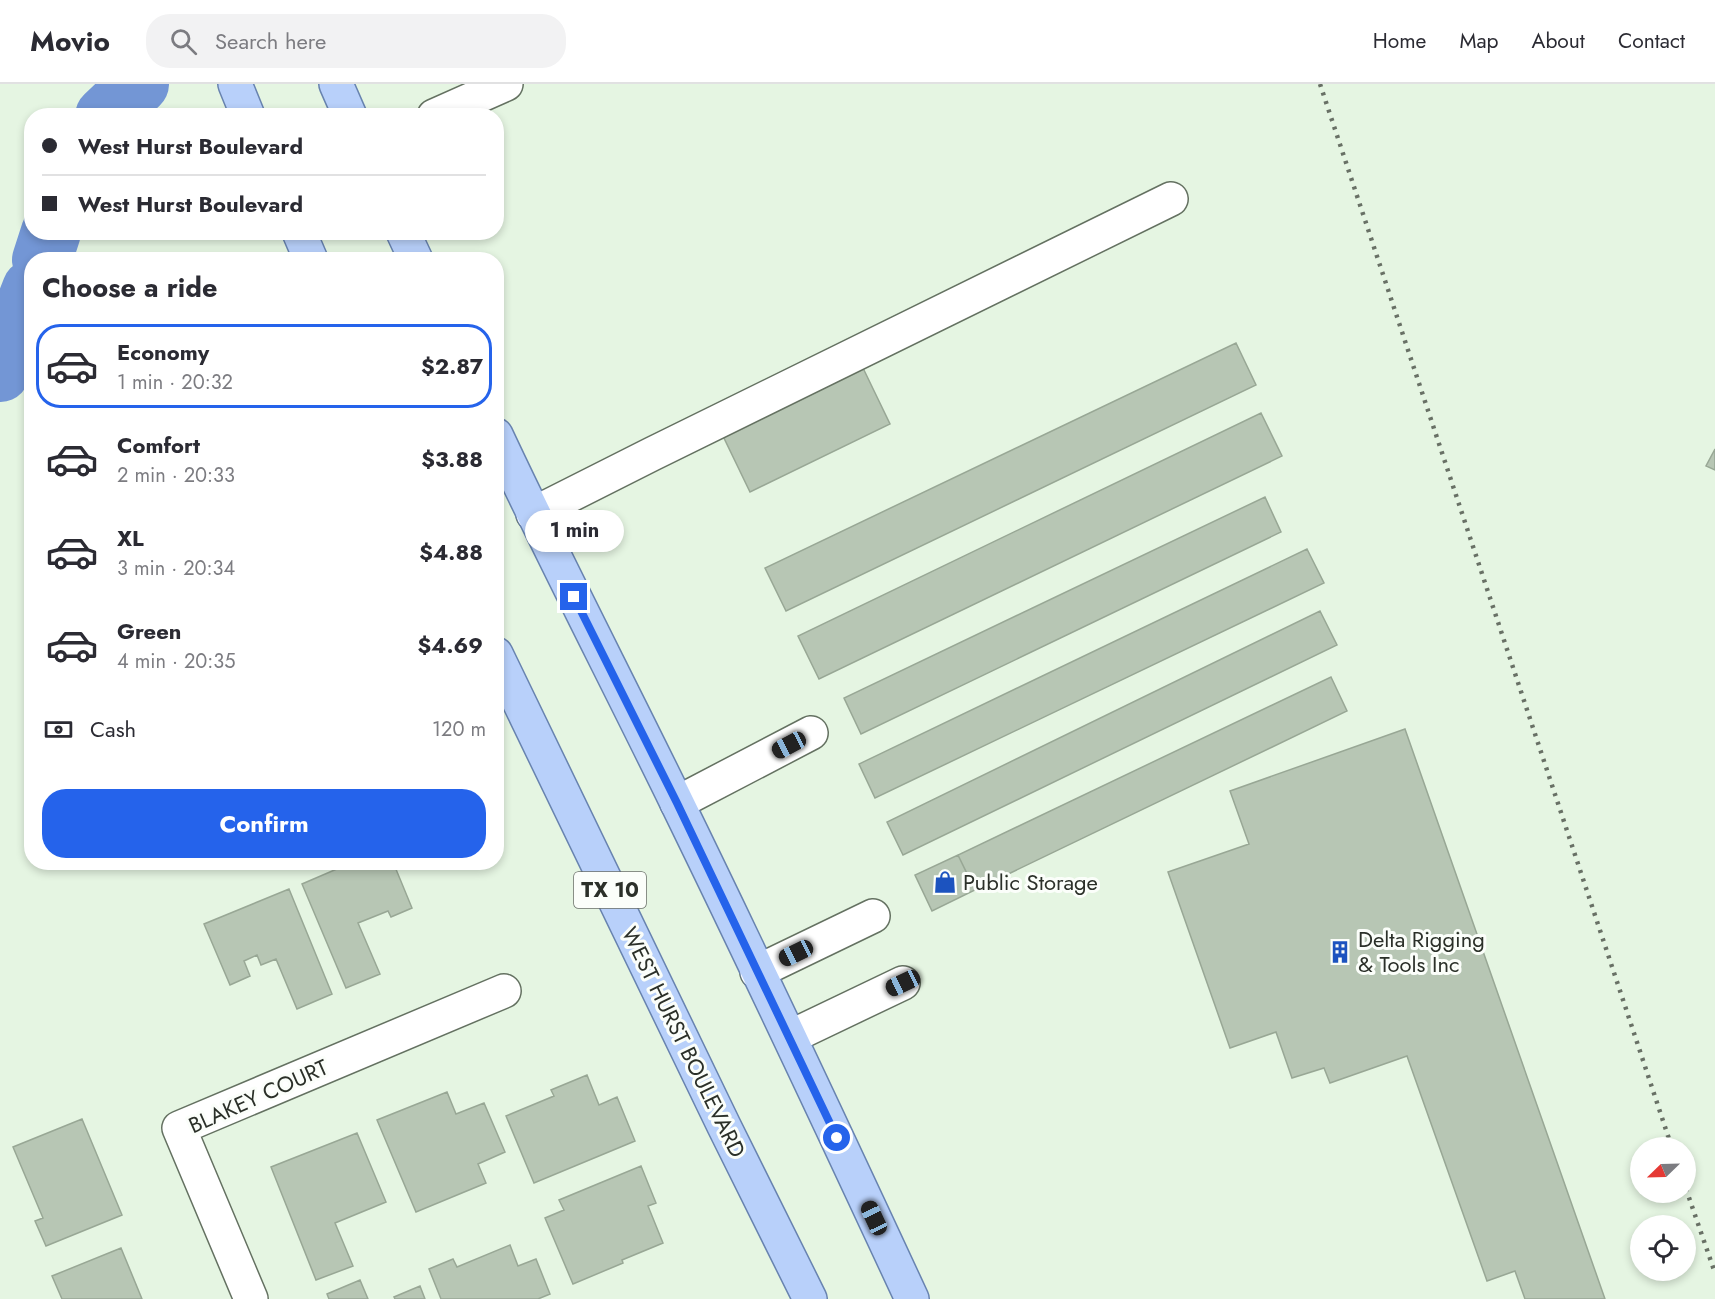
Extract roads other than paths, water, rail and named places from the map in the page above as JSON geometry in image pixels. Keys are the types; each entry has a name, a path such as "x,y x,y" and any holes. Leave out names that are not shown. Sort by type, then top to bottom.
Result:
{"main road":[{"path":"235,84 245,108"},
{"path":"336,84 346,108"},
{"path":"504,452 790,1037 912,1299"},
{"name":"WEST HURST BOULEVARD","path":"504,671 810,1299"}],"street":[{"path":"452,108 506,84"},
{"path":"533,514 1171,199"},
{"path":"677,803 811,733"},
{"path":"757,972 873,916"},
{"path":"790,1037 903,983"},
{"name":"BLAKEY COURT","path":"251,1299 179,1128 504,991"}],"waterway":[{"path":"114,108 139,84"},
{"path":"45,252 48,240"},
{"path":"0,372 24,310"}],"railway":[{"path":"1320,84 1668,1137"},
{"path":"1691,1203 1715,1273"}],"place":[{"name":"Public Storage","path":"945,882"},
{"name":"Delta Rigging & Tools Inc","path":"1340,952"}]}
